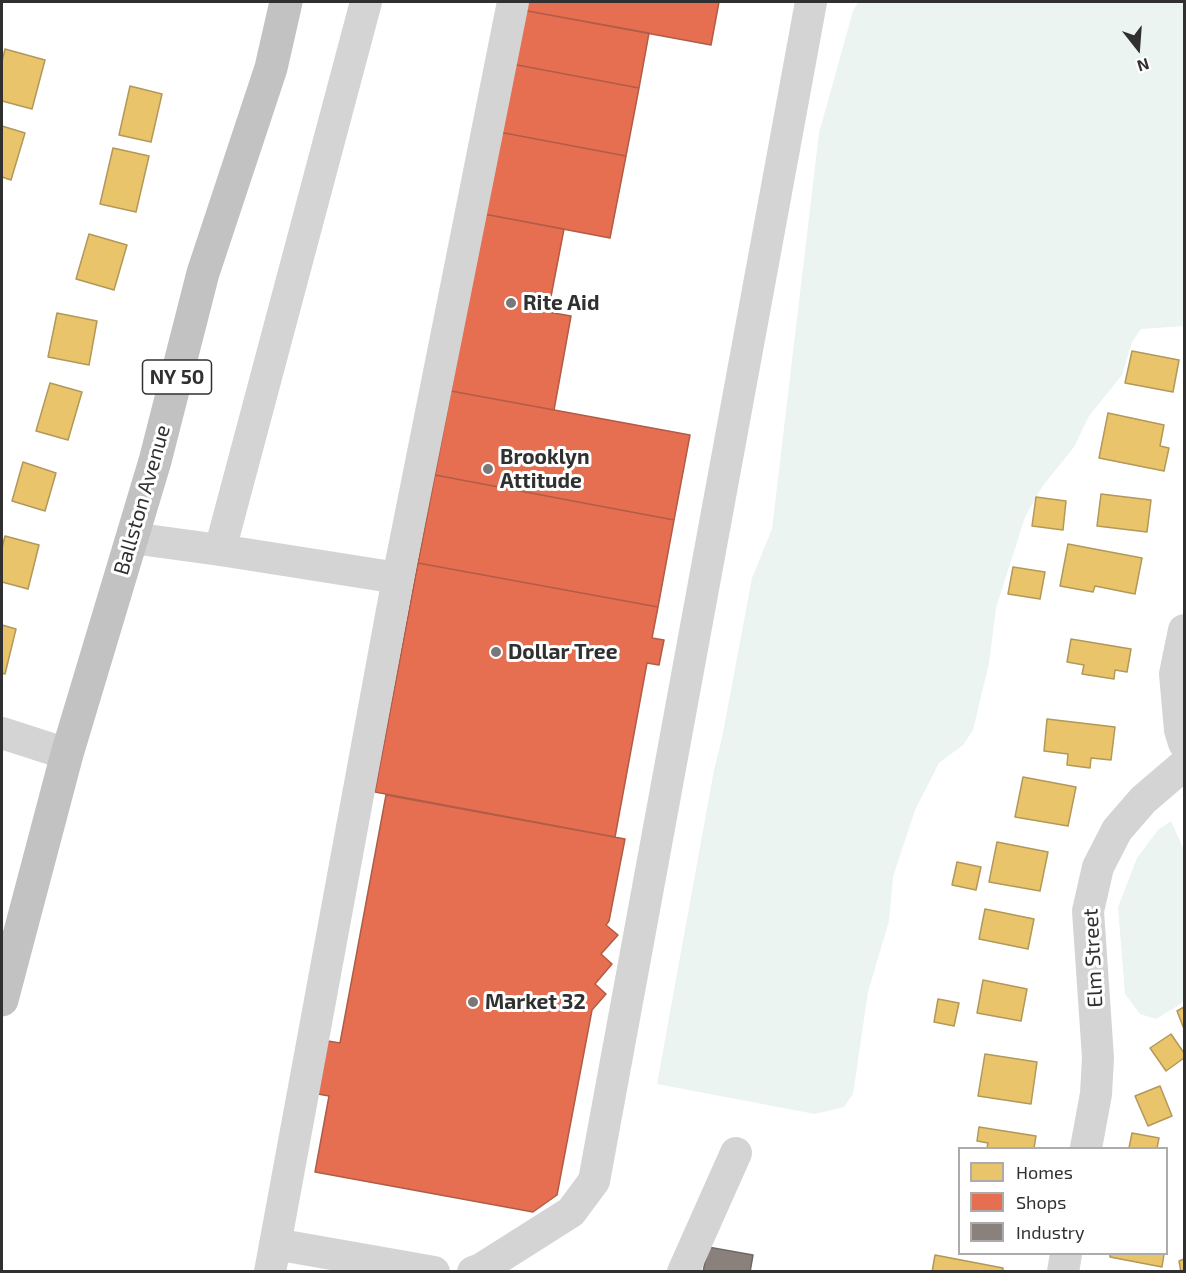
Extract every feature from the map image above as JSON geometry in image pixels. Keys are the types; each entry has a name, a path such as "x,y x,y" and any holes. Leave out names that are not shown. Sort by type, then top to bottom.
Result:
{"highway":[{"name":"Ballston Avenue","path":"2,1000 68,754 155,462 203,273 271,68 286,2"}],"street":[{"path":"220,550 366,2"},
{"path":"434,1272 273,1258 399,578 513,2"},
{"path":"473,1272 571,1212 594,1181 811,2"},
{"path":"132,538 399,578"},
{"path":"1185,630 1175,674 1180,730 1185,743"},
{"path":"2,733 68,754"},
{"name":"Elm Street","path":"1086,1147 1096,1094 1098,1058 1088,911 1098,867 1118,830 1143,800 1185,765"},
{"path":"683,1272 736,1153"},
{"path":"1063,1272 1066,1255"}],"shaded area":[{"path":"858,2 1184,2 1184,326 1141,329 1132,342 1122,375 1089,416 1074,447 1042,487 1025,517 996,608 989,663 973,730 963,745 939,763 915,810 893,877 889,921 868,992 853,1094 844,1107 815,1114 657,1084 714,770 752,578 772,529 819,133 853,11"},
{"path":"1171,821 1184,850 1184,1002 1156,1019 1140,1014 1125,994 1118,907 1137,858 1158,830"}],"building: Homes":[{"path":"5,49 45,60 32,109 2,101 2,61"},
{"path":"130,86 162,94 151,142 119,135"},
{"path":"2,126 25,133 11,180 2,177"},
{"path":"113,148 149,156 136,212 100,204"},
{"path":"89,234 127,245 114,290 76,279"},
{"path":"57,313 97,321 89,365 48,357"},
{"path":"1132,351 1179,360 1173,392 1125,383"},
{"path":"50,383 82,392 68,440 36,431"},
{"path":"1108,413 1164,425 1160,446 1169,448 1164,471 1099,458"},
{"path":"23,462 56,473 45,511 12,501"},
{"path":"1101,494 1151,500 1147,532 1097,526"},
{"path":"1036,497 1066,501 1063,530 1032,526"},
{"path":"5,536 39,545 28,589 2,582 2,548"},
{"path":"1068,544 1142,558 1135,594 1095,586 1093,592 1060,586"},
{"path":"1013,567 1045,572 1040,599 1008,594"},
{"path":"2,625 16,629 5,674 2,673"},
{"path":"1071,639 1131,649 1127,672 1115,670 1114,679 1082,674 1084,665 1067,662"},
{"path":"1047,719 1115,727 1111,760 1091,758 1090,768 1067,765 1068,754 1044,751"},
{"path":"1023,777 1076,787 1068,826 1015,817"},
{"path":"997,842 1048,852 1040,891 989,882"},
{"path":"957,862 981,867 976,890 952,885"},
{"path":"985,909 1034,919 1028,949 979,939"},
{"path":"983,980 1027,989 1021,1021 977,1013"},
{"path":"938,999 959,1003 954,1026 934,1022"},
{"path":"1184,1007 1184,1029 1177,1011"},
{"path":"1171,1034 1184,1053 1184,1058 1166,1071 1150,1048"},
{"path":"985,1054 1037,1062 1031,1104 978,1096"},
{"path":"1160,1086 1172,1116 1148,1126 1135,1096"},
{"path":"979,1127 1036,1136 1034,1147 987,1147 988,1143 977,1141"},
{"path":"1132,1133 1159,1138 1157,1147 1129,1147"},
{"path":"935,1255 1003,1268 1003,1272 932,1272"},
{"path":"1110,1255 1164,1255 1162,1267 1110,1257"},
{"path":"1184,1259 1184,1272 1181,1272 1179,1261"}],"building: Shops":[{"path":"524,2 719,2 711,45 522,10"},
{"path":"522,10 649,33 639,88 512,64"},
{"path":"512,64 639,88 626,156 499,132"},
{"path":"499,132 626,156 610,238 484,214"},
{"path":"484,214 564,229 548,312 571,316 554,410 451,391"},
{"path":"451,391 690,435 674,520 435,475"},
{"path":"435,475 674,520 658,607 418,563"},
{"path":"418,563 658,607 652,638 664,640 659,665 647,663 615,837 375,792"},
{"name":"Market 32","path":"386,795 625,839 609,921 606,925 618,935 601,954 612,964 595,984 606,994 592,1010 557,1195 533,1212 315,1172 329,1096 318,1094 328,1041 340,1043"}],"building: Industry":[{"path":"708,1247 753,1255 750,1272 703,1272"}],"place":[{"name":"Rite Aid","path":"511,303"},
{"name":"Brooklyn Attitude","path":"488,469"},
{"name":"Dollar Tree","path":"496,652"},
{"name":"Market 32","path":"473,1002"}]}
